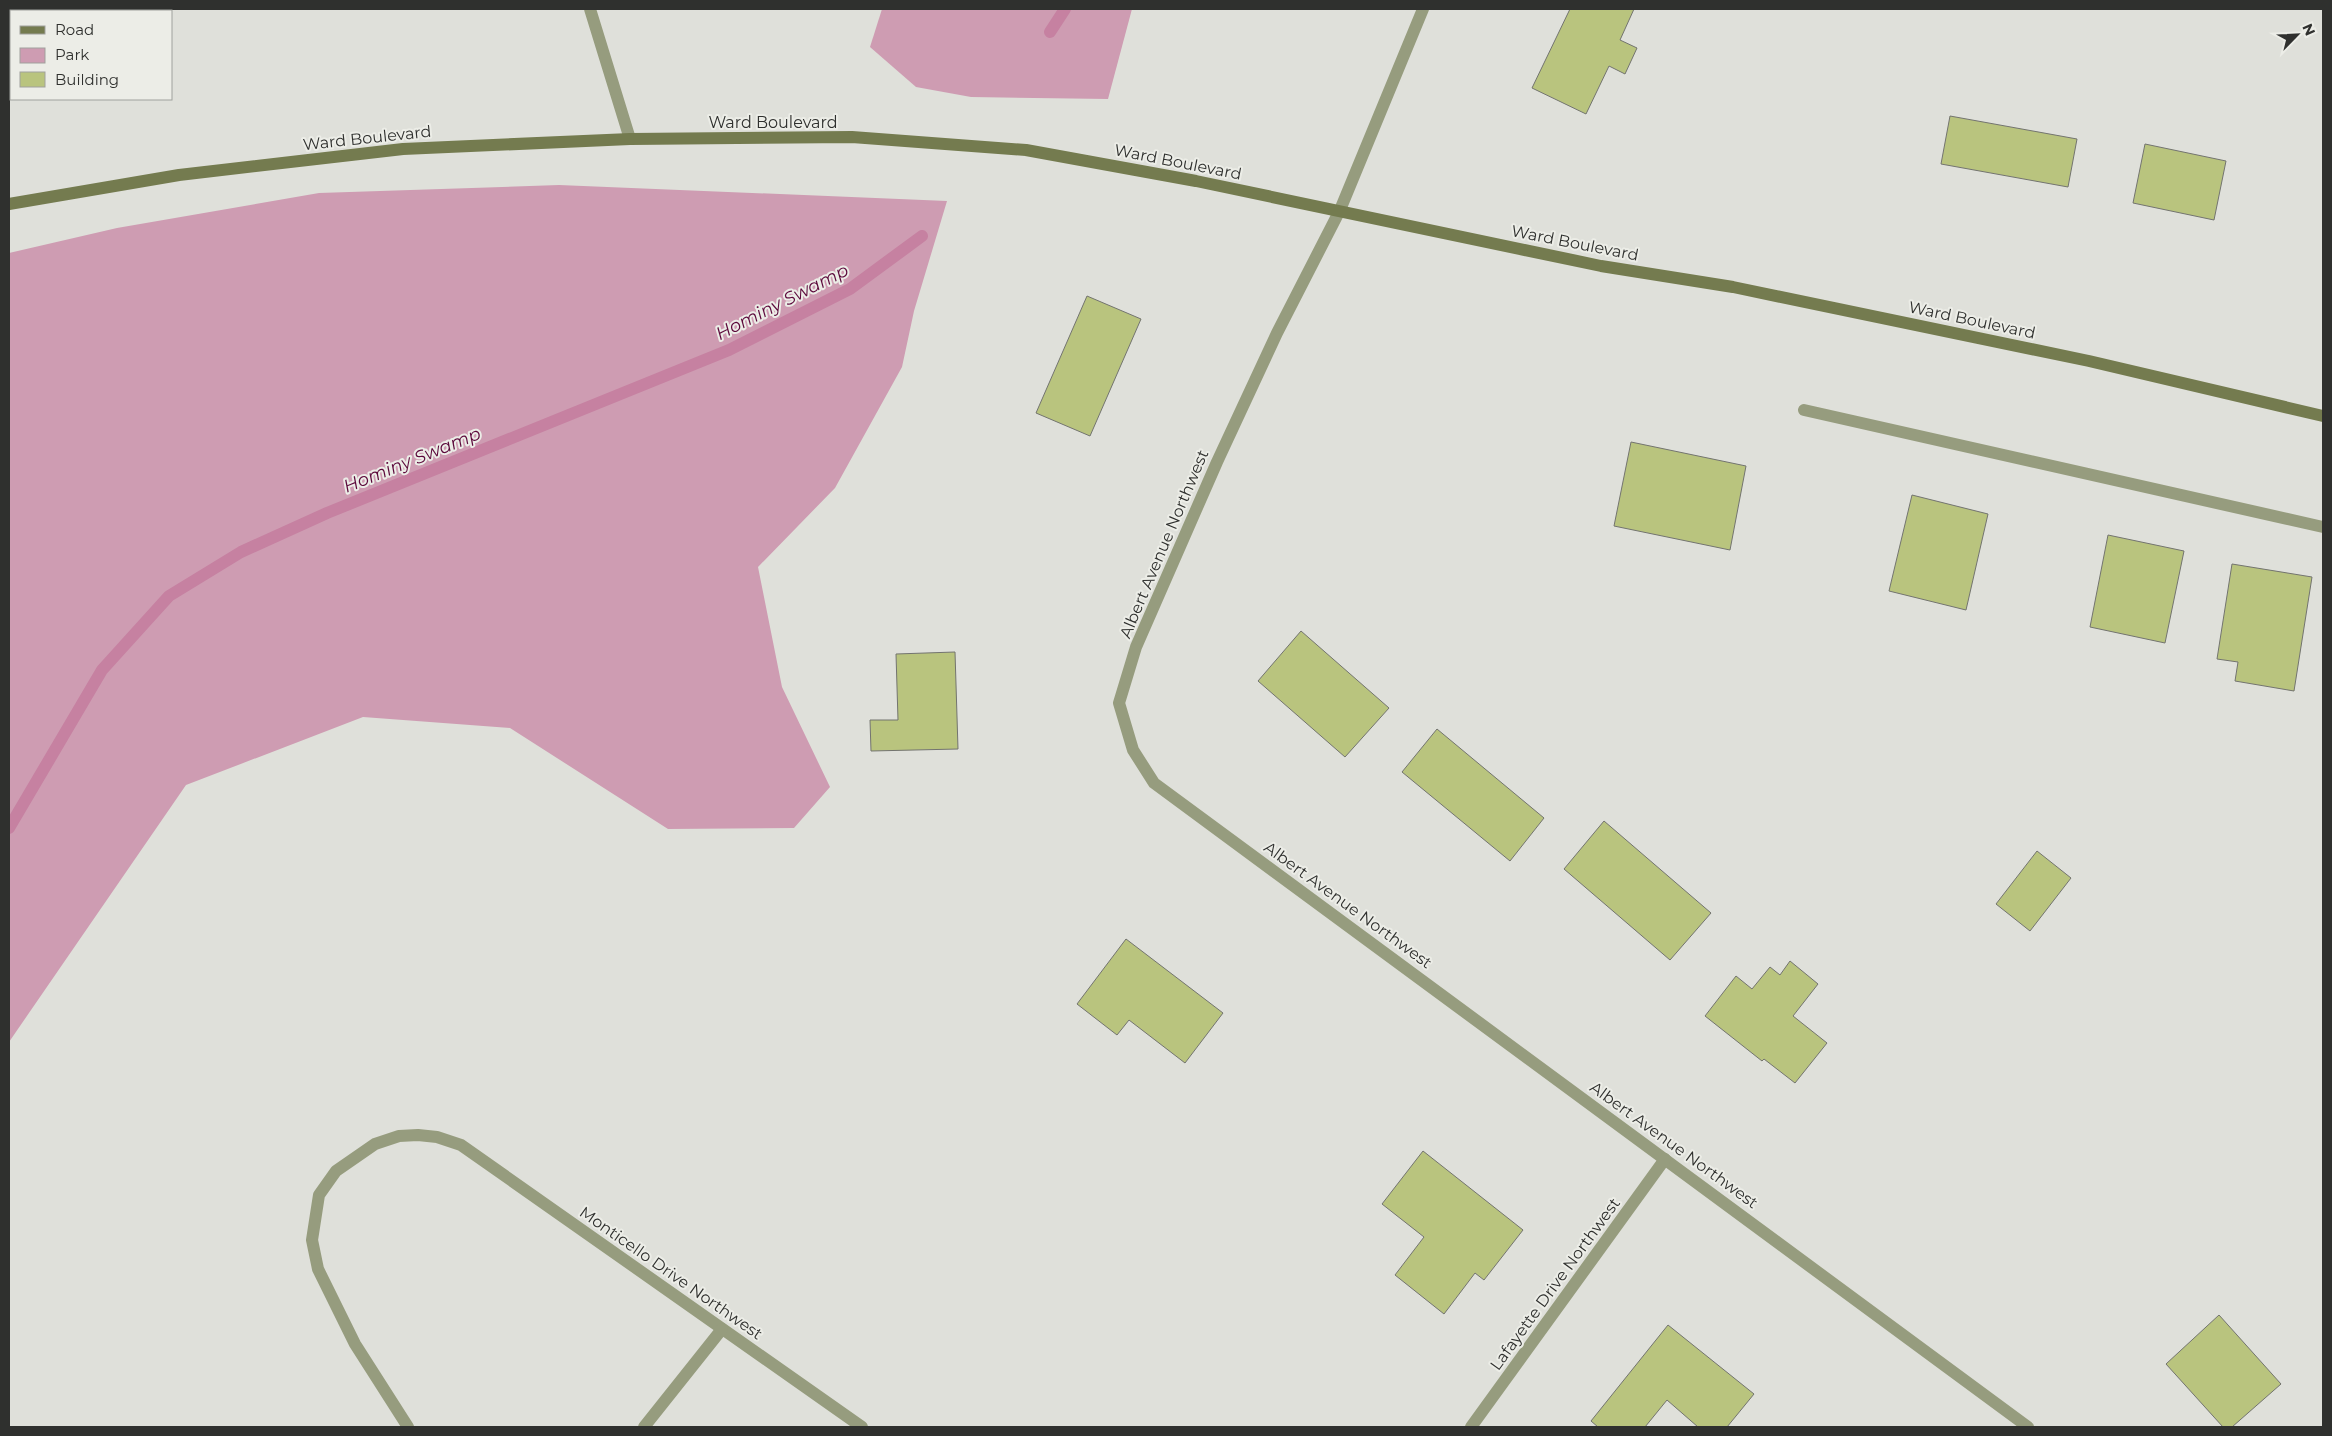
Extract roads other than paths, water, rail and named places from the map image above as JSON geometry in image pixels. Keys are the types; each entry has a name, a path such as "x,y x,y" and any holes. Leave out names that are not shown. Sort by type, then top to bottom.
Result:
{"main road":[{"name":"Ward Boulevard","path":"9,204 179,175 403,149 630,138 852,138 1026,150 1340,210 1602,266 1733,287 2090,361 2323,416"}],"street":[{"path":"590,9 630,138"},
{"name":"Albert Avenue Northwest","path":"1423,9 1340,210 1278,333 1217,462 1136,647 1119,703 1133,750 1154,783 2028,1427"},
{"path":"1804,410 2323,527"},
{"name":"Monticello Drive Northwest","path":"408,1427 355,1344 318,1269 312,1240 319,1195 336,1171 375,1144 398,1136 418,1135 438,1137 462,1146 862,1427"},
{"name":"Lafayette Drive Northwest","path":"1471,1427 1665,1158"},
{"path":"644,1427 722,1329"}],"waterway":[{"name":"Hominy Swamp","path":"1050,32 1065,9"},
{"name":"Hominy Swamp","path":"9,828 102,670 169,596 241,552 327,513 729,350 850,289 922,236"}]}
